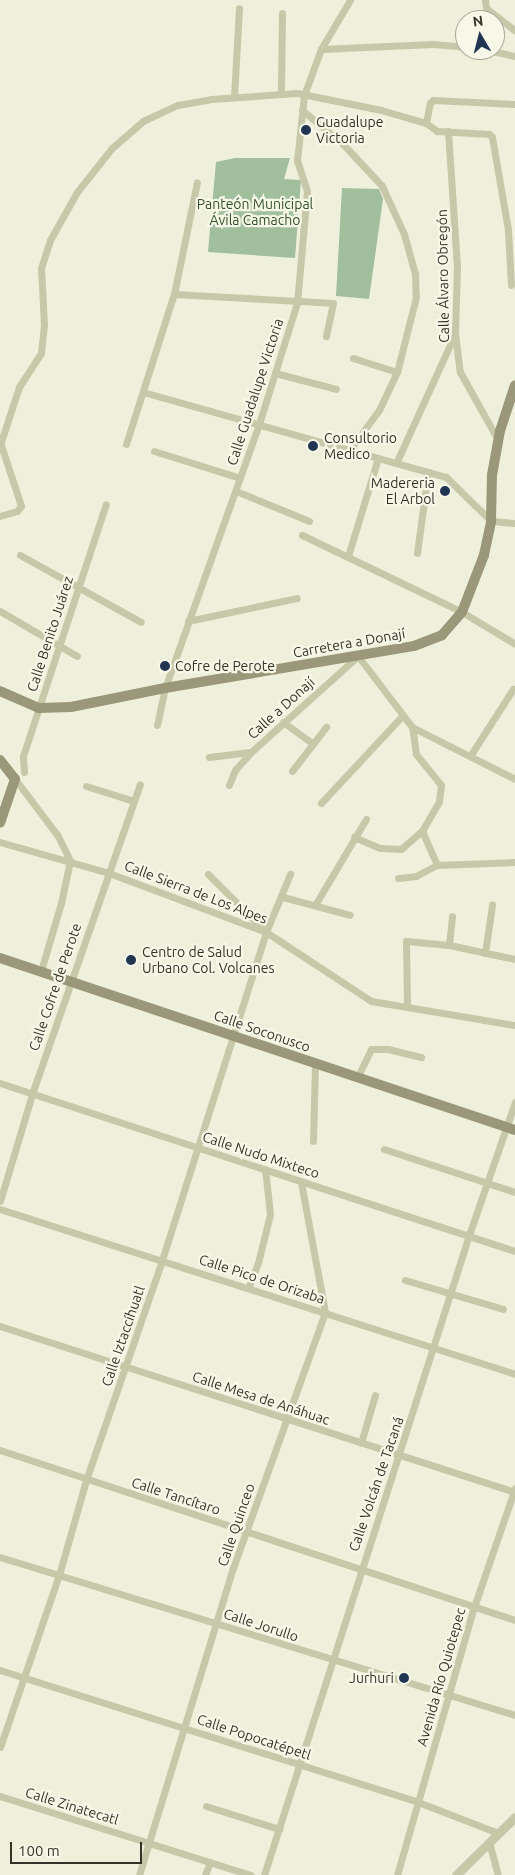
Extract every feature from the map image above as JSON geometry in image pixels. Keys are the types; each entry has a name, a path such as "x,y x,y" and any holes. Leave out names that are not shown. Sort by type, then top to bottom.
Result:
{"main road":[{"name":"Carretera a Donají","path":"0,691 39,708 71,707 166,688 414,646 442,634 462,612 484,555 491,520 492,475 498,441 515,385"},
{"path":"0,760 15,779 0,823"},
{"name":"Calle Soconusco","path":"0,958 71,980 511,1129"}],"street":[{"name":"Calle Guadalupe Victoria","path":"166,688 188,621 259,424 297,303 307,191 297,161 304,95 321,49 350,0"},
{"path":"485,0 486,8 515,31"},
{"path":"234,97 239,8"},
{"path":"281,93 282,13"},
{"path":"321,49 433,44 455,46"},
{"path":"0,516 21,506 0,442 19,387 41,353 43,256 77,192 112,148 143,121 183,104 281,93 304,95 381,110 426,123 432,130 477,131 492,137 511,231 511,285"},
{"path":"426,123 430,103 433,100 515,104"},
{"path":"302,110 343,144 382,186 404,234 416,274 416,297 397,372 379,410 348,452"},
{"name":"Calle Álvaro Obregón","path":"448,131 457,266 455,332 460,372 498,441"},
{"path":"126,444 174,294 197,182"},
{"path":"174,294 297,303 333,303 326,336"},
{"path":"396,461 455,332"},
{"path":"353,358 397,372"},
{"path":"275,373 336,389"},
{"path":"143,392 259,424 348,452 396,461 446,477 491,520 515,523"},
{"path":"154,451 240,478"},
{"path":"348,556 378,458"},
{"path":"417,553 428,472"},
{"path":"236,491 309,522"},
{"name":"Calle Benito Juárez","path":"24,772 22,759 106,504"},
{"path":"302,535 462,612 515,644"},
{"path":"20,555 141,622"},
{"path":"188,621 297,598"},
{"path":"0,611 58,648 77,656"},
{"path":"358,656 412,728 515,779"},
{"name":"Calle a Donají","path":"229,784 234,770 251,752 358,656"},
{"path":"157,725 166,688"},
{"path":"470,756 513,689"},
{"path":"321,803 402,716"},
{"path":"283,722 313,744"},
{"path":"292,771 326,727"},
{"path":"354,837 391,851 401,849 422,831 438,802 441,786 416,754 412,728"},
{"path":"209,757 251,752"},
{"path":"15,779 58,836 70,860 61,902 41,971"},
{"name":"Calle Cofre de Perote","path":"0,1201 32,1094 140,784"},
{"path":"86,786 134,801"},
{"path":"315,905 366,819"},
{"path":"422,831 437,865"},
{"name":"Calle Sierra de Los Alpes","path":"0,842 70,860 109,873 266,932 371,1001 515,1025"},
{"path":"398,878 416,876 437,865 515,862"},
{"path":"208,874 266,932"},
{"name":"Calle Iztaccíhuatl","path":"0,1747 59,1575 86,1480 162,1260 266,932 290,874"},
{"path":"282,897 350,915"},
{"path":"485,953 492,905"},
{"path":"449,945 452,916"},
{"path":"407,1006 406,941 449,945 515,960"},
{"path":"357,1078 371,1049 388,1049 422,1057"},
{"path":"313,1141 315,1064"},
{"name":"Calle Nudo Mixteco","path":"0,1083 515,1251"},
{"name":"Calle Volcán de Tacaná","path":"264,1875 469,1235 511,1129 515,1102"},
{"path":"384,1148 515,1192"},
{"path":"249,1286 258,1263 270,1214 265,1169"},
{"path":"301,1182 325,1312"},
{"name":"Calle Pico de Orizaba","path":"0,1209 249,1286 434,1349 515,1374"},
{"path":"405,1280 503,1309"},
{"name":"Calle Quinceo","path":"139,1875 186,1728 245,1532 325,1312"},
{"name":"Calle Mesa de Anáhuac","path":"0,1326 126,1368 515,1490"},
{"path":"361,1442 375,1395"},
{"name":"Calle Tancítaro","path":"0,1450 245,1532 362,1567 515,1620"},
{"name":"Avenida Río Quiotepec","path":"397,1875 474,1607 515,1490"},
{"name":"Calle Jorullo","path":"0,1557 447,1696 515,1715"},
{"name":"Calle Popocatépetl","path":"0,1670 418,1802 498,1833"},
{"name":"Calle Zinatecatl","path":"0,1796 251,1875"},
{"path":"206,1806 280,1829"},
{"path":"456,1875 515,1816"},
{"path":"489,1842 498,1875"},
{"path":"205,1875 210,1862"}],"green space":[{"name":"Panteón Municipal Ávila Camacho","path":"235,158 290,158 284,179 301,180 295,258 208,252 216,162"},
{"path":"342,188 379,189 383,199 369,299 336,296"}],"place":[{"name":"Guadalupe Victoria","path":"306,130"},
{"name":"Consultorio Medico","path":"313,446"},
{"name":"Madereria El Arbol","path":"445,491"},
{"name":"Cofre de Perote","path":"165,666"},
{"name":"Centro de Salud Urbano Col. Volcanes","path":"131,960"},
{"name":"Jurhuri","path":"404,1678"}]}
